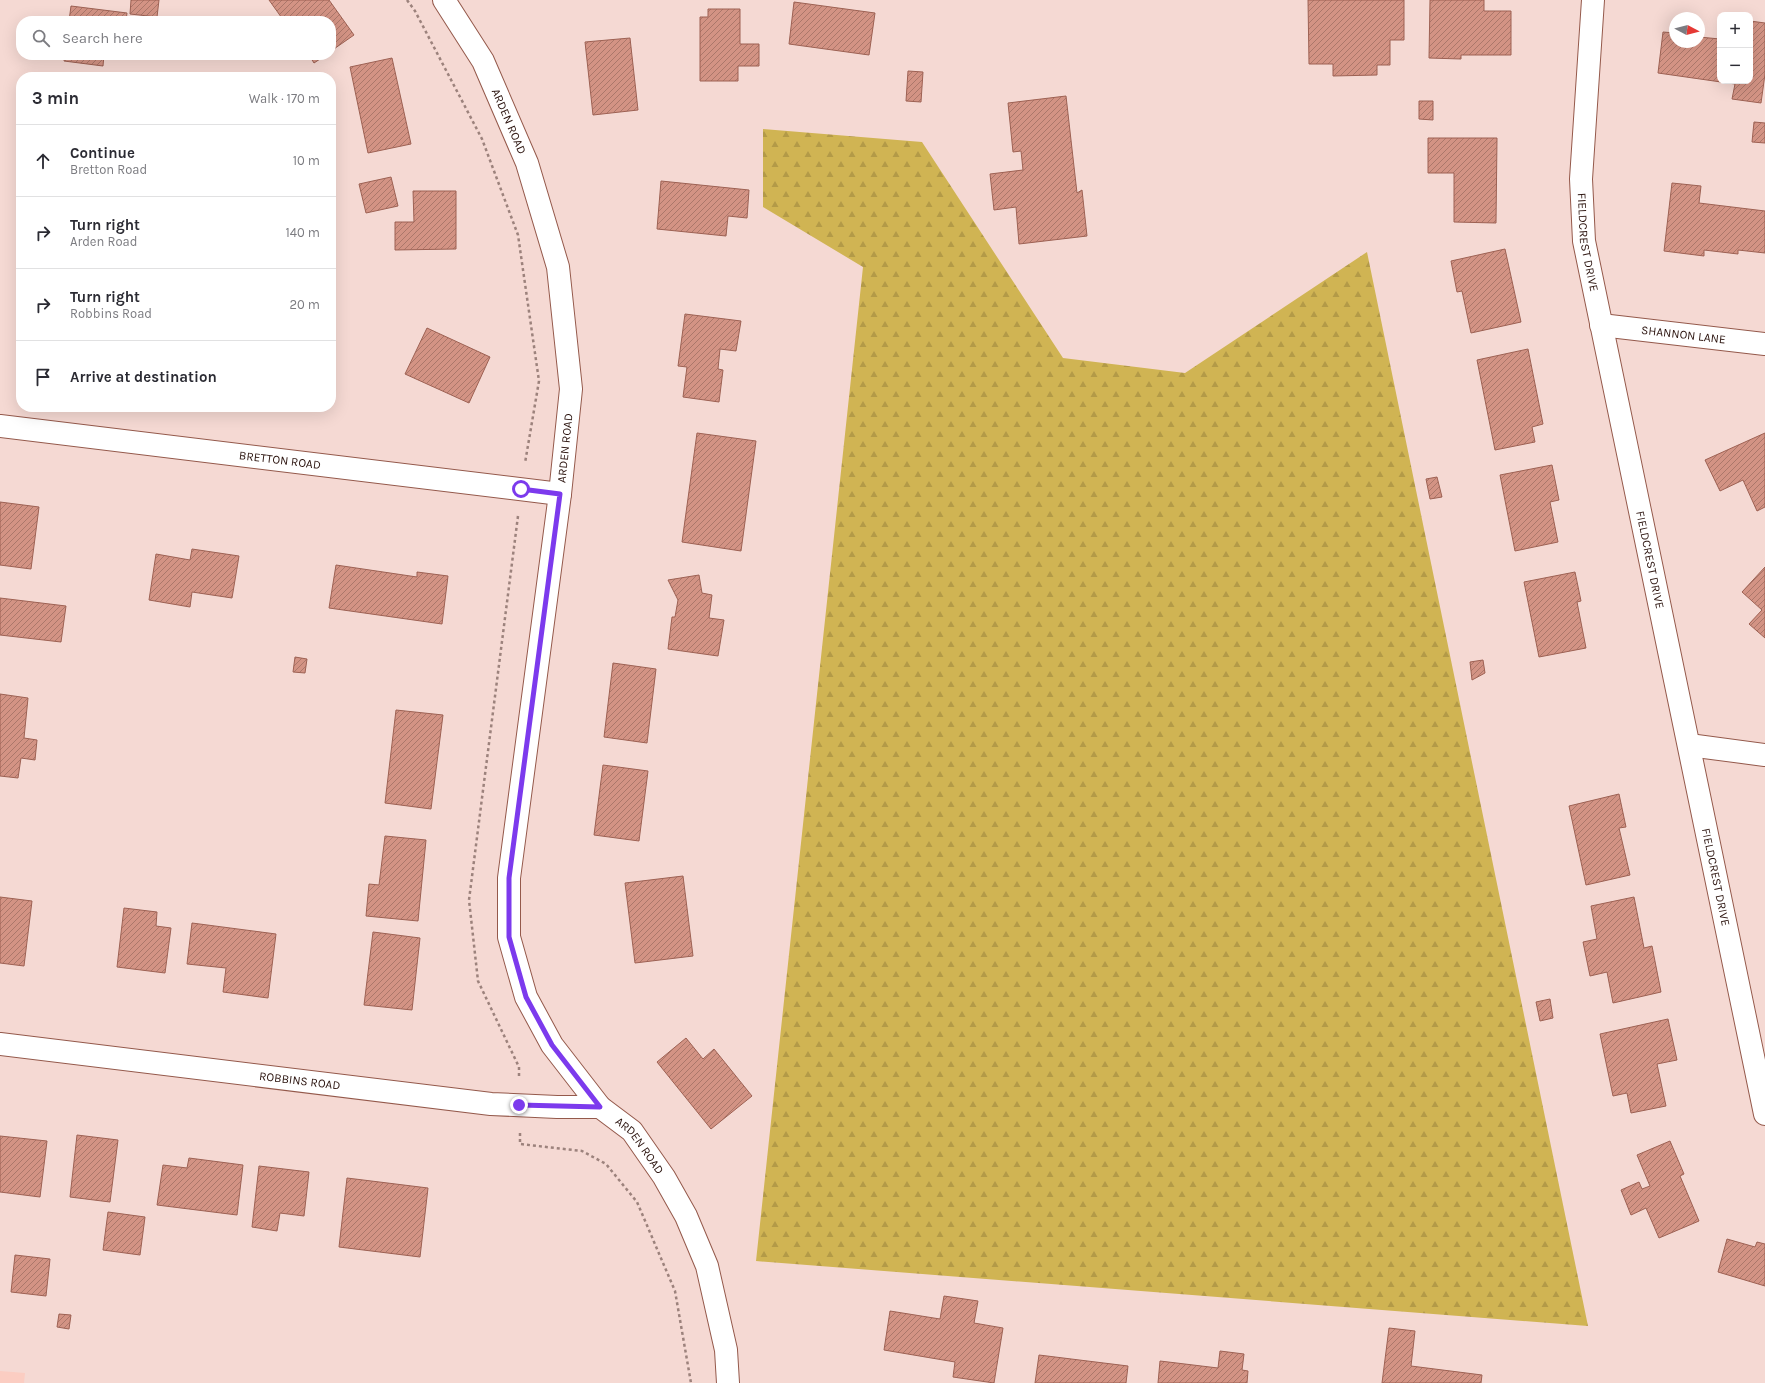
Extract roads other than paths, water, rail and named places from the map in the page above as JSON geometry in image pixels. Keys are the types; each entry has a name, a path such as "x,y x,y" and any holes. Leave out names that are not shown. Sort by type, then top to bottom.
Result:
{"street":[{"name":"ARDEN ROAD","path":"444,0 482,61 527,163 558,267 571,389 560,494 509,878 509,937 526,997 552,1045 600,1107 632,1131 664,1176 686,1216 707,1266 726,1350 728,1383"},
{"name":"FIELDCREST DRIVE","path":"1593,0 1581,178 1584,241 1765,1114"},
{"name":"SHANNON LANE","path":"1601,325 1765,344"},
{"name":"BRETTON ROAD","path":"0,426 560,494"},
{"path":"1689,745 1765,755"},
{"name":"ROBBINS ROAD","path":"0,1044 491,1104 600,1107"}]}
